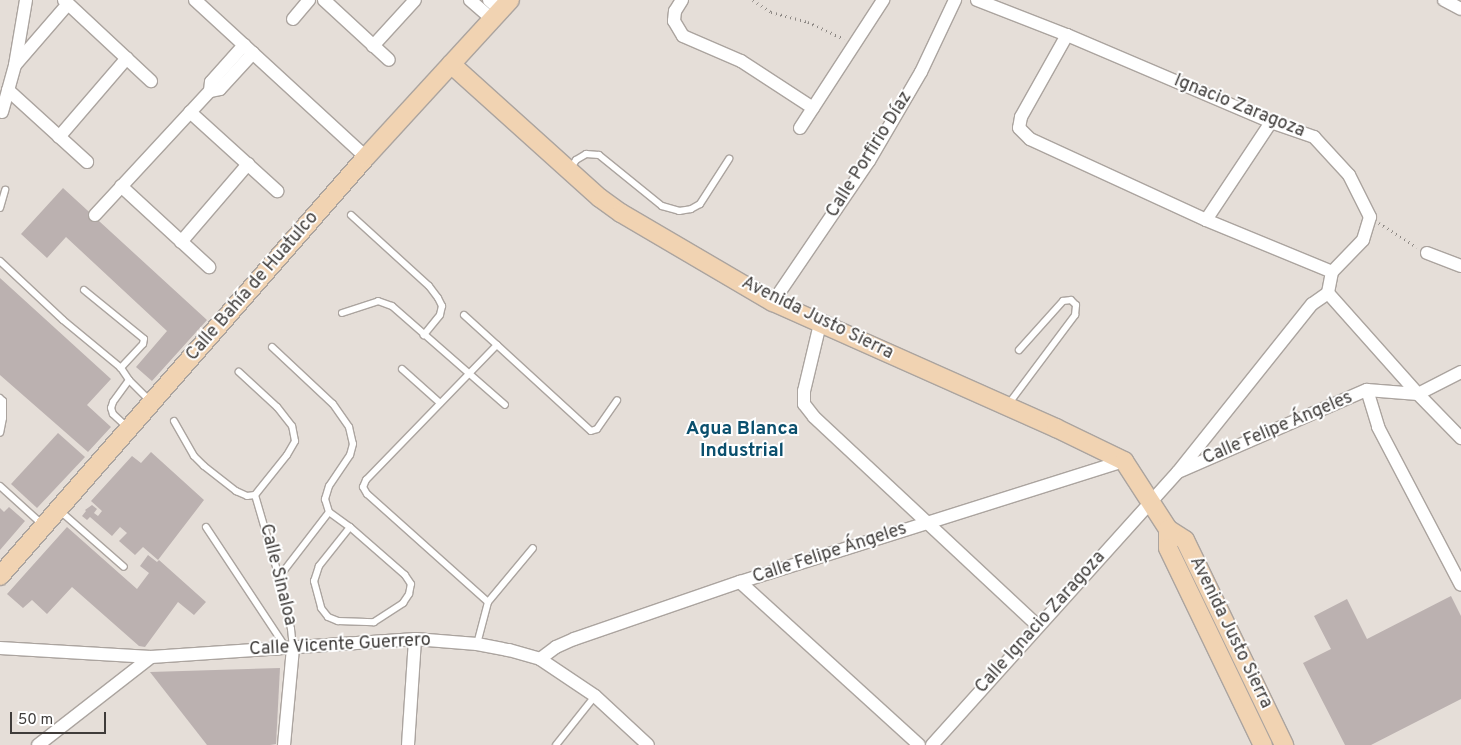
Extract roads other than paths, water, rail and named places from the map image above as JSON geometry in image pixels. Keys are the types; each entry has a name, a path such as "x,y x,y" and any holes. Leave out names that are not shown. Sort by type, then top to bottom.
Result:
{"street":[{"path":"2,112 15,65 26,0"},
{"path":"195,0 366,157"},
{"path":"292,19 309,0"},
{"path":"324,0 389,60"},
{"path":"373,46 415,0"},
{"path":"470,0 498,7"},
{"path":"682,0 675,11 674,21 683,36 741,61 813,108"},
{"path":"800,128 883,0"},
{"name":"Calle Porfirio Díaz","path":"773,302 869,161 921,72 955,0"},
{"name":"Ignacio Zaragoza","path":"977,0 1067,35 1271,122 1314,137 1349,176 1370,217 1363,240 1332,272"},
{"path":"1444,0 1461,9"},
{"path":"15,65 66,2 151,81"},
{"name":"Calle Bahía de Huatulco","path":"0,576 498,7"},
{"path":"1067,35 1021,117 1019,128 1030,139 1206,220 1332,272 1328,293 1312,304 1178,472"},
{"path":"95,215 210,91 211,82 248,49"},
{"path":"59,137 127,58"},
{"name":"Avenida Justo Sierra","path":"450,64 570,169 600,198 621,213 773,302 1124,462 1168,529 1185,540 1284,745"},
{"path":"8,90 87,162"},
{"path":"190,112 277,191"},
{"path":"1206,220 1271,122"},
{"path":"181,242 248,164"},
{"path":"121,186 209,267"},
{"path":"1427,253 1461,266"},
{"path":"1328,293 1418,394 1461,438"},
{"path":"820,324 804,391 804,404 814,417 929,522 1038,626"},
{"path":"1418,394 1461,372"},
{"path":"1367,390 1378,427 1461,585"},
{"name":"Calle Felipe Ángeles","path":"1150,501 1178,472 1367,390 1418,394"},
{"name":"Calle Felipe Ángeles","path":"540,659 556,647 574,639 740,582 1124,462"},
{"name":"Calle Ignacio Zaragoza","path":"932,745 1150,501"},
{"name":"Avenida Justo Sierra","path":"1168,529 1168,548 1263,745"},
{"path":"740,582 919,745"},
{"path":"408,745 415,639"},
{"name":"Calle Vicente Guerrero","path":"0,648 151,657 415,639 477,644 509,650 540,659 595,696 648,745"},
{"name":"Calle Sinaloa","path":"284,745 289,648"},
{"path":"38,745 151,657"},
{"path":"1248,715 1265,707"}],"lane":[{"path":"570,169 576,160 586,154 599,155 662,206 679,211 691,209 700,204 729,158"},
{"path":"0,208 5,190"},
{"path":"351,215 429,286 438,298 442,306 440,315 424,335"},
{"path":"0,261 62,320 122,368 130,380 152,403"},
{"path":"84,290 144,339 143,344 122,368"},
{"path":"1006,407 1075,315 1076,305 1071,300 1063,301 1020,350"},
{"path":"342,313 378,301 392,306 505,405"},
{"path":"464,315 591,431 597,429 617,400"},
{"path":"488,602 366,494 363,487 366,480 497,345"},
{"path":"272,347 333,404 349,427 354,444 350,455 329,486 325,499 329,512 350,527 405,575 411,584 409,594 403,603 374,622 338,621 328,617 321,608 315,592 314,581 319,566 350,527"},
{"path":"402,369 440,403"},
{"path":"174,421 194,456 204,466 236,491 247,496 255,495 288,456 295,441 292,426 277,407 239,372"},
{"path":"128,429 113,414 110,408 130,380"},
{"path":"0,398 3,401 3,418 0,433"},
{"path":"0,486 44,526"},
{"name":"Calle Sinaloa","path":"255,495 279,577 291,629 289,648"},
{"path":"58,510 124,567"},
{"path":"279,577 329,512"},
{"path":"206,527 289,648"},
{"path":"477,644 488,602 533,548"},
{"path":"556,745 595,696"}],"district":[{"name":"Agua Blanca Industrial","path":"742,441"}]}
